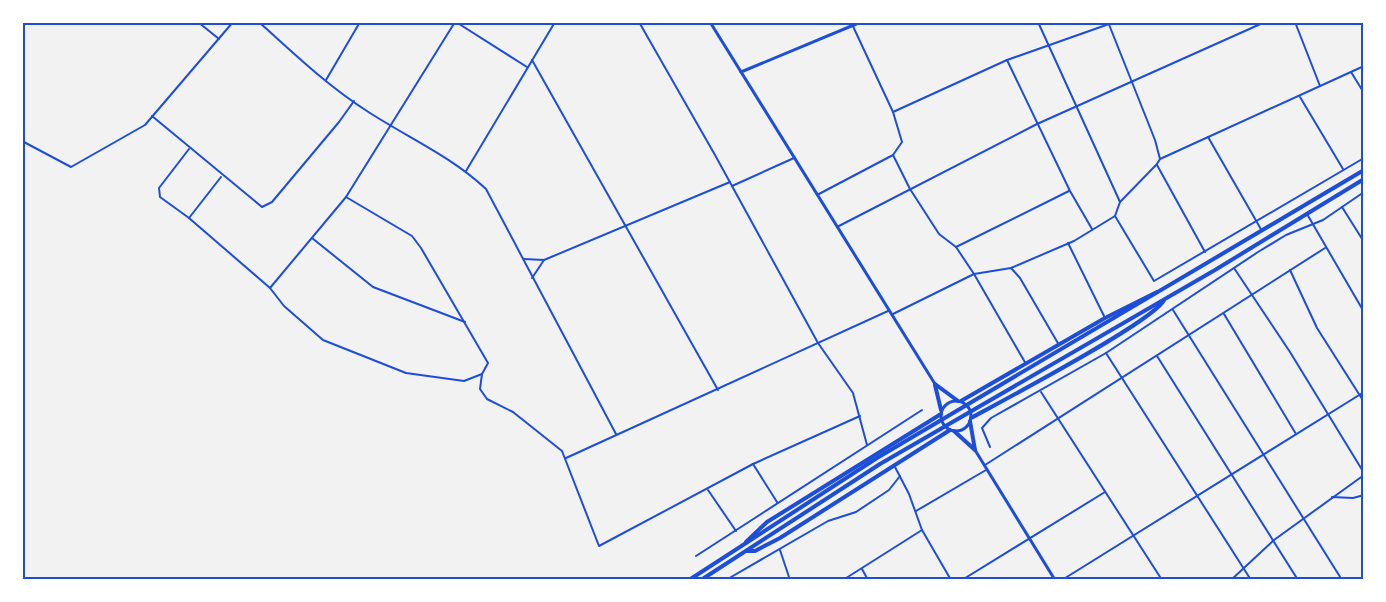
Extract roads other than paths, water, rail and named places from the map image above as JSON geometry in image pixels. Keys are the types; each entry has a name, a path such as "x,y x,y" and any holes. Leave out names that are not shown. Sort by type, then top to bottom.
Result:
{"main road":[{"path":"689,579 877,458 1364,170"},
{"path":"701,579 880,464 1364,179"},
{"path":"935,384 959,401 1105,318 1147,296 1161,292"},
{"path":"975,450 970,419 1114,336 1155,310 1164,298"},
{"path":"743,545 767,522 941,412 935,384"},
{"path":"747,550 755,551 780,538 952,430 975,450"}],"street":[{"path":"198,22 220,40"},
{"path":"22,141 71,167 145,125 220,40 233,22"},
{"path":"259,22 354,101 466,171 486,189 616,434"},
{"path":"326,80 360,22"},
{"path":"270,288 346,197 455,22 527,67"},
{"path":"466,171 555,22"},
{"path":"639,22 818,343 853,393 867,445"},
{"path":"710,22 935,384"},
{"path":"741,72 861,22"},
{"path":"1038,22 1120,202"},
{"path":"837,227 1037,124 1131,84 1265,22"},
{"path":"1296,22 1320,86"},
{"path":"892,112 1007,60 1108,23 1155,140 1160,159"},
{"path":"817,195 893,155 902,142 892,112 852,24"},
{"path":"532,60 718,390"},
{"path":"1007,60 1070,191 1092,229"},
{"path":"891,315 974,274 1011,268 1068,243 1115,216 1120,202 1160,159 1364,66"},
{"path":"1351,72 1364,93"},
{"path":"1300,97 1344,170"},
{"path":"152,116 258,206 267,207 354,101"},
{"path":"1208,137 1262,231"},
{"path":"189,149 158,191 160,196 270,288 284,306 323,340 406,373 464,381 482,374"},
{"path":"893,155 910,189 939,234 956,247 974,274 1026,364"},
{"path":"732,186 794,158"},
{"path":"1115,216 1154,281 1364,158"},
{"path":"1157,164 1205,252"},
{"path":"189,218 222,176"},
{"path":"523,259 544,260 730,182"},
{"path":"956,247 1070,191"},
{"path":"990,447 982,433 986,422 1106,353 1277,240 1312,225 1364,192"},
{"path":"346,197 412,237 466,322 488,363 482,374 480,389 487,399 513,412 557,445 567,458 574,486 599,546 753,464 860,416"},
{"path":"1342,207 1364,242"},
{"path":"1307,214 1364,312"},
{"path":"312,238 373,287 466,322"},
{"path":"1068,243 1105,318"},
{"path":"985,465 1325,248"},
{"path":"532,278 544,260"},
{"path":"1011,268 1020,278 1059,345"},
{"path":"1231,579 1274,540 1305,520 1364,474 1234,268"},
{"path":"1290,270 1317,328 1364,402"},
{"path":"1172,309 1342,579"},
{"path":"567,458 888,311"},
{"path":"1224,314 1296,434"},
{"path":"1106,353 1251,579"},
{"path":"1157,356 1234,474 1298,579"},
{"path":"1041,392 1162,579"},
{"path":"1062,579 1364,392"},
{"path":"959,401 969,408 970,419 964,429 952,430 943,424 941,412 948,403 959,401"},
{"path":"696,556 922,410"},
{"path":"975,450 1055,579"},
{"path":"753,464 777,502"},
{"path":"894,466 916,511 922,530 951,579"},
{"path":"916,511 988,469"},
{"path":"726,579 828,521 856,512 889,490 900,476"},
{"path":"708,490 736,531"},
{"path":"962,579 1106,491"},
{"path":"1332,497 1353,498 1364,495"},
{"path":"843,579 922,530"},
{"path":"780,549 791,579"},
{"path":"862,568 868,579"}]}
